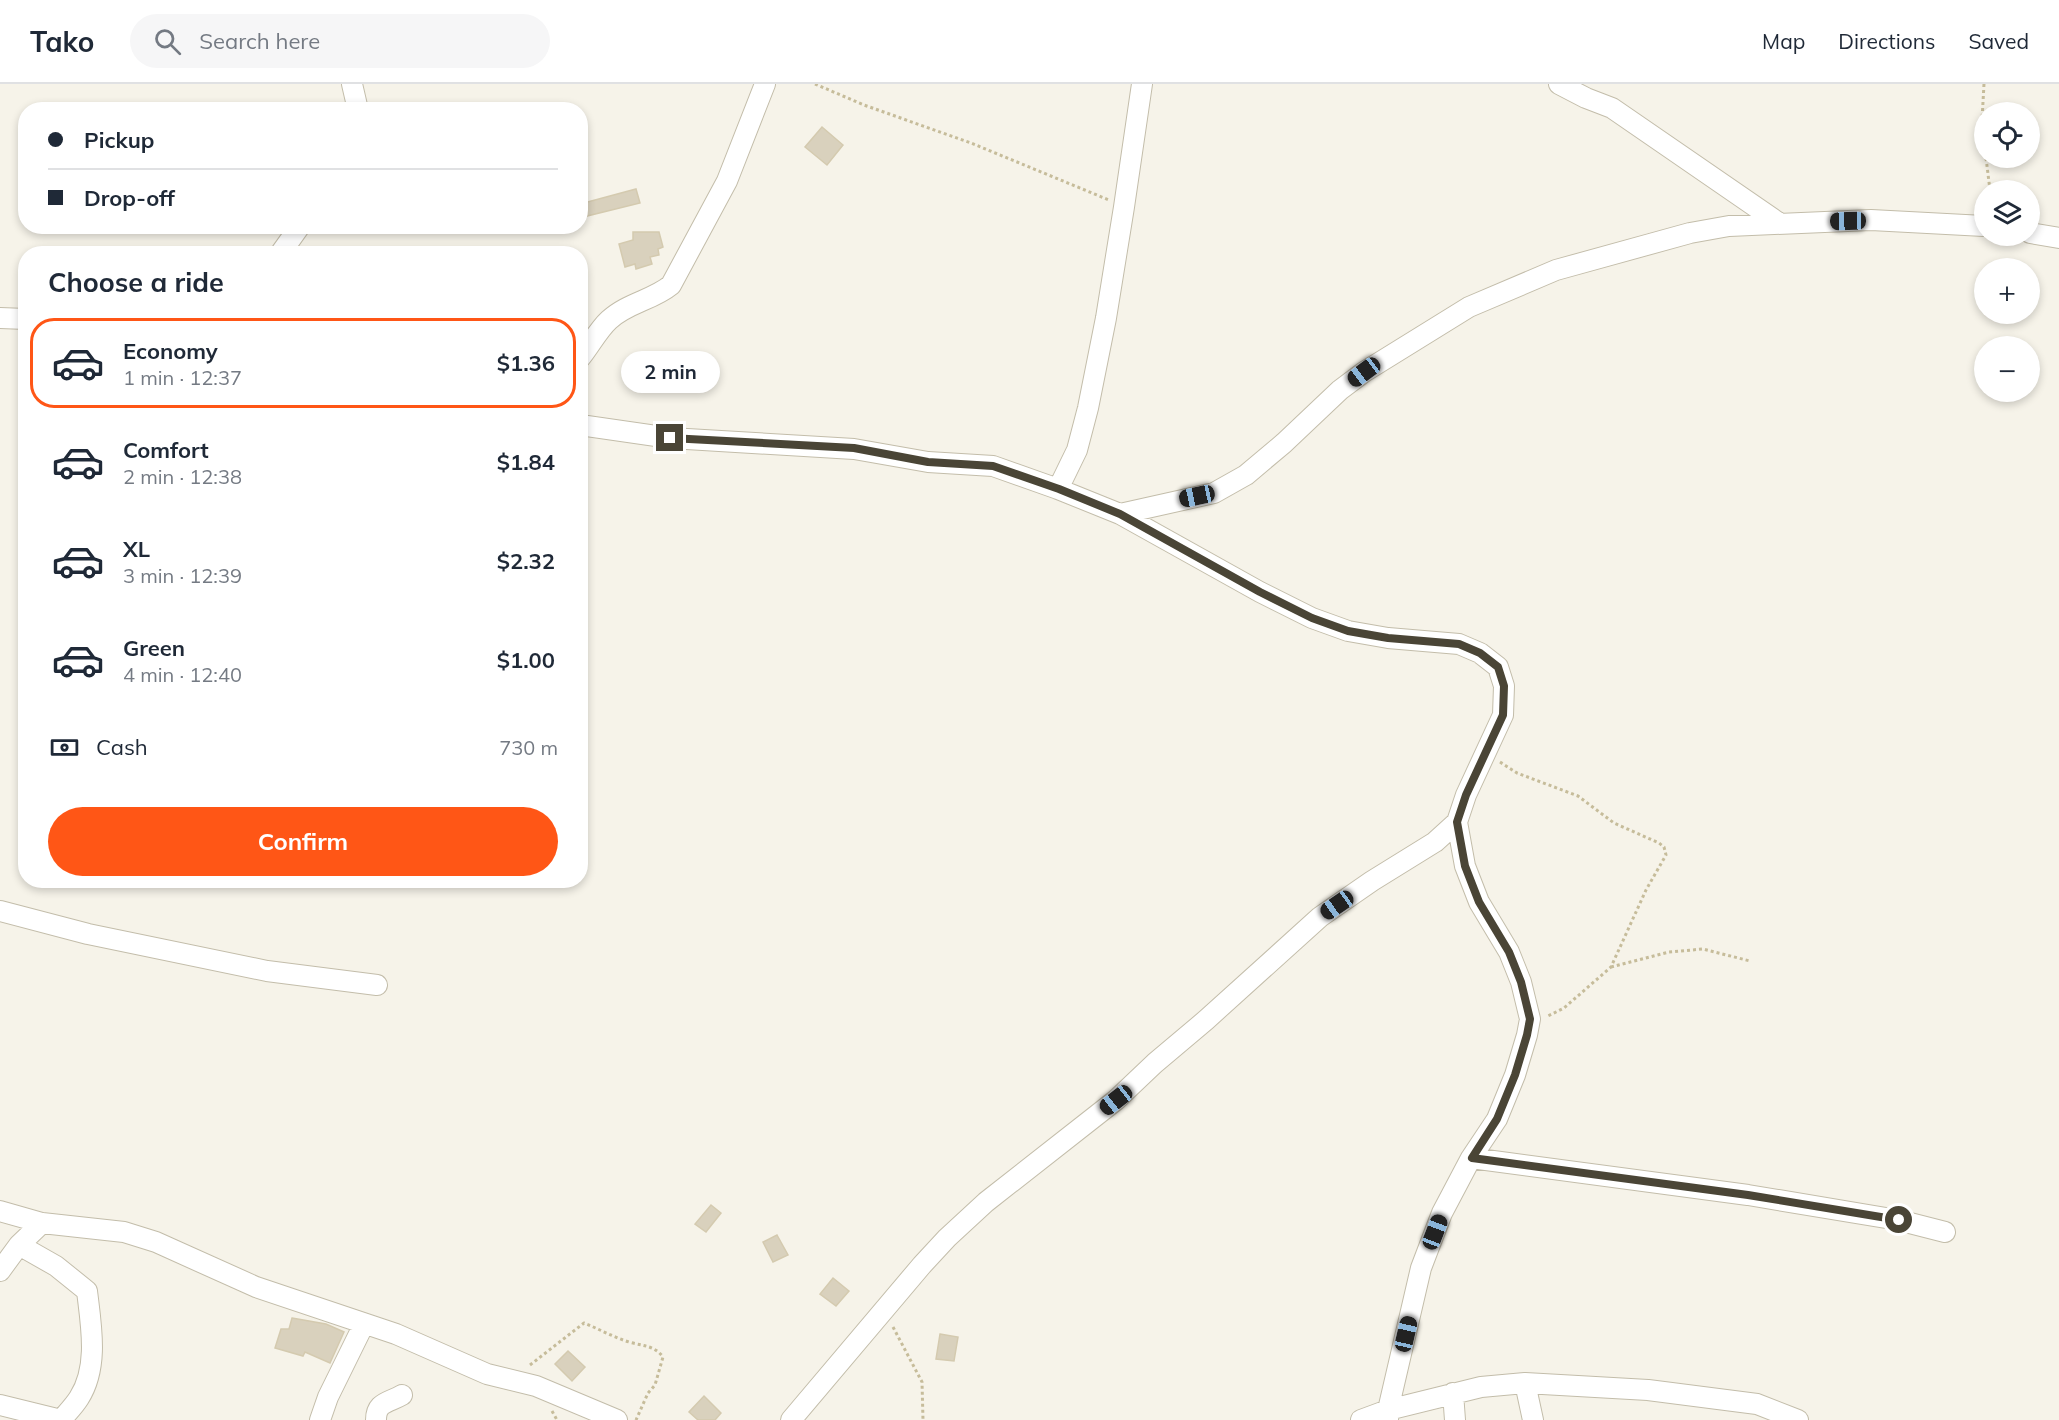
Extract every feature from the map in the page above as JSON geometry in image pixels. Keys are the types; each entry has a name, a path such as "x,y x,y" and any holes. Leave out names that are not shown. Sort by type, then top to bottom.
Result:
{"street":[{"path":"352,84 356,102"},
{"path":"588,348 609,320 631,306 661,293 671,285 727,181 765,84"},
{"path":"1059,489 1077,450 1088,408 1106,318 1142,84"},
{"path":"1559,84 1612,108 1779,222"},
{"path":"1120,514 1214,493 1246,475 1340,390 1399,350 1469,308 1556,270 1690,232 1729,226 1779,222 1871,220 1974,225"},
{"path":"2040,235 2059,238"},
{"path":"0,318 18,319"},
{"path":"588,426 670,438 854,448 928,462 993,466 1059,489 1120,514 1260,592 1312,618 1348,631 1388,638 1459,644 1480,653 1498,667 1504,686 1503,715 1466,795 1457,822 1436,842 1372,881 1320,917 1116,1100 986,1202 947,1238 791,1420"},
{"path":"1388,1415 1421,1268 1442,1213 1472,1158 1497,1119 1515,1075 1530,1019 1521,982 1513,962 1479,902 1465,866 1457,822"},
{"path":"0,911 88,934 267,971 377,985"},
{"path":"1472,1158 1771,1199 1899,1220 1945,1232"},
{"path":"0,1211 42,1223 124,1232 156,1242 256,1287 396,1334 487,1374 536,1386 617,1420"},
{"path":"0,1271 19,1245 42,1223"},
{"path":"0,1405 61,1420 80,1397 90,1372 92,1332 87,1291 56,1266 19,1245"},
{"path":"320,1420 328,1397 364,1324"},
{"path":"1362,1420 1388,1415 1453,1393 1482,1387 1525,1383 1648,1390 1757,1404 1798,1420"},
{"path":"1525,1383 1533,1420"},
{"path":"1453,1393 1455,1420"},
{"path":"376,1420 380,1406 402,1395"}],"path":[{"path":"815,84 864,105 971,143 1124,207"},
{"path":"1983,102 1984,84"},
{"path":"1488,750 1503,766 1578,796 1614,823 1664,847 1666,855 1646,890 1611,967 1564,1008 1544,1018 1530,1019"},
{"path":"1611,967 1670,952 1703,949 1750,961"},
{"path":"884,1309 922,1382 923,1420"},
{"path":"520,1382 530,1365 584,1323 629,1342 648,1346 659,1351 663,1356 655,1385 648,1393 636,1420"}],"building":[{"path":"822,127 843,145 827,165 805,147"},
{"path":"636,189 640,203 588,216 588,202"},
{"path":"633,232 659,232 663,247 658,249 659,255 650,257 652,264 636,269 635,264 625,267 619,244 633,240"},
{"path":"711,1205 721,1213 706,1232 695,1224"},
{"path":"777,1235 788,1255 773,1262 763,1242"},
{"path":"833,1278 849,1291 836,1306 820,1294"},
{"path":"292,1318 326,1324 344,1332 330,1363 305,1352 303,1356 275,1348 281,1329 289,1329"},
{"path":"940,1334 958,1337 954,1361 936,1359"},
{"path":"568,1351 585,1367 572,1381 555,1364"},
{"path":"704,1396 721,1413 715,1420 698,1420 689,1412"}],"route":[{"path":"670,438 854,448 928,462 993,466 1059,489 1120,514 1260,592 1312,618 1348,631 1388,638 1459,644 1480,653 1498,667 1504,686 1503,715 1466,795 1457,822 1465,866 1479,902 1509,952 1521,982 1530,1019 1515,1075 1497,1119 1472,1158 1748,1195 1899,1220"}]}
